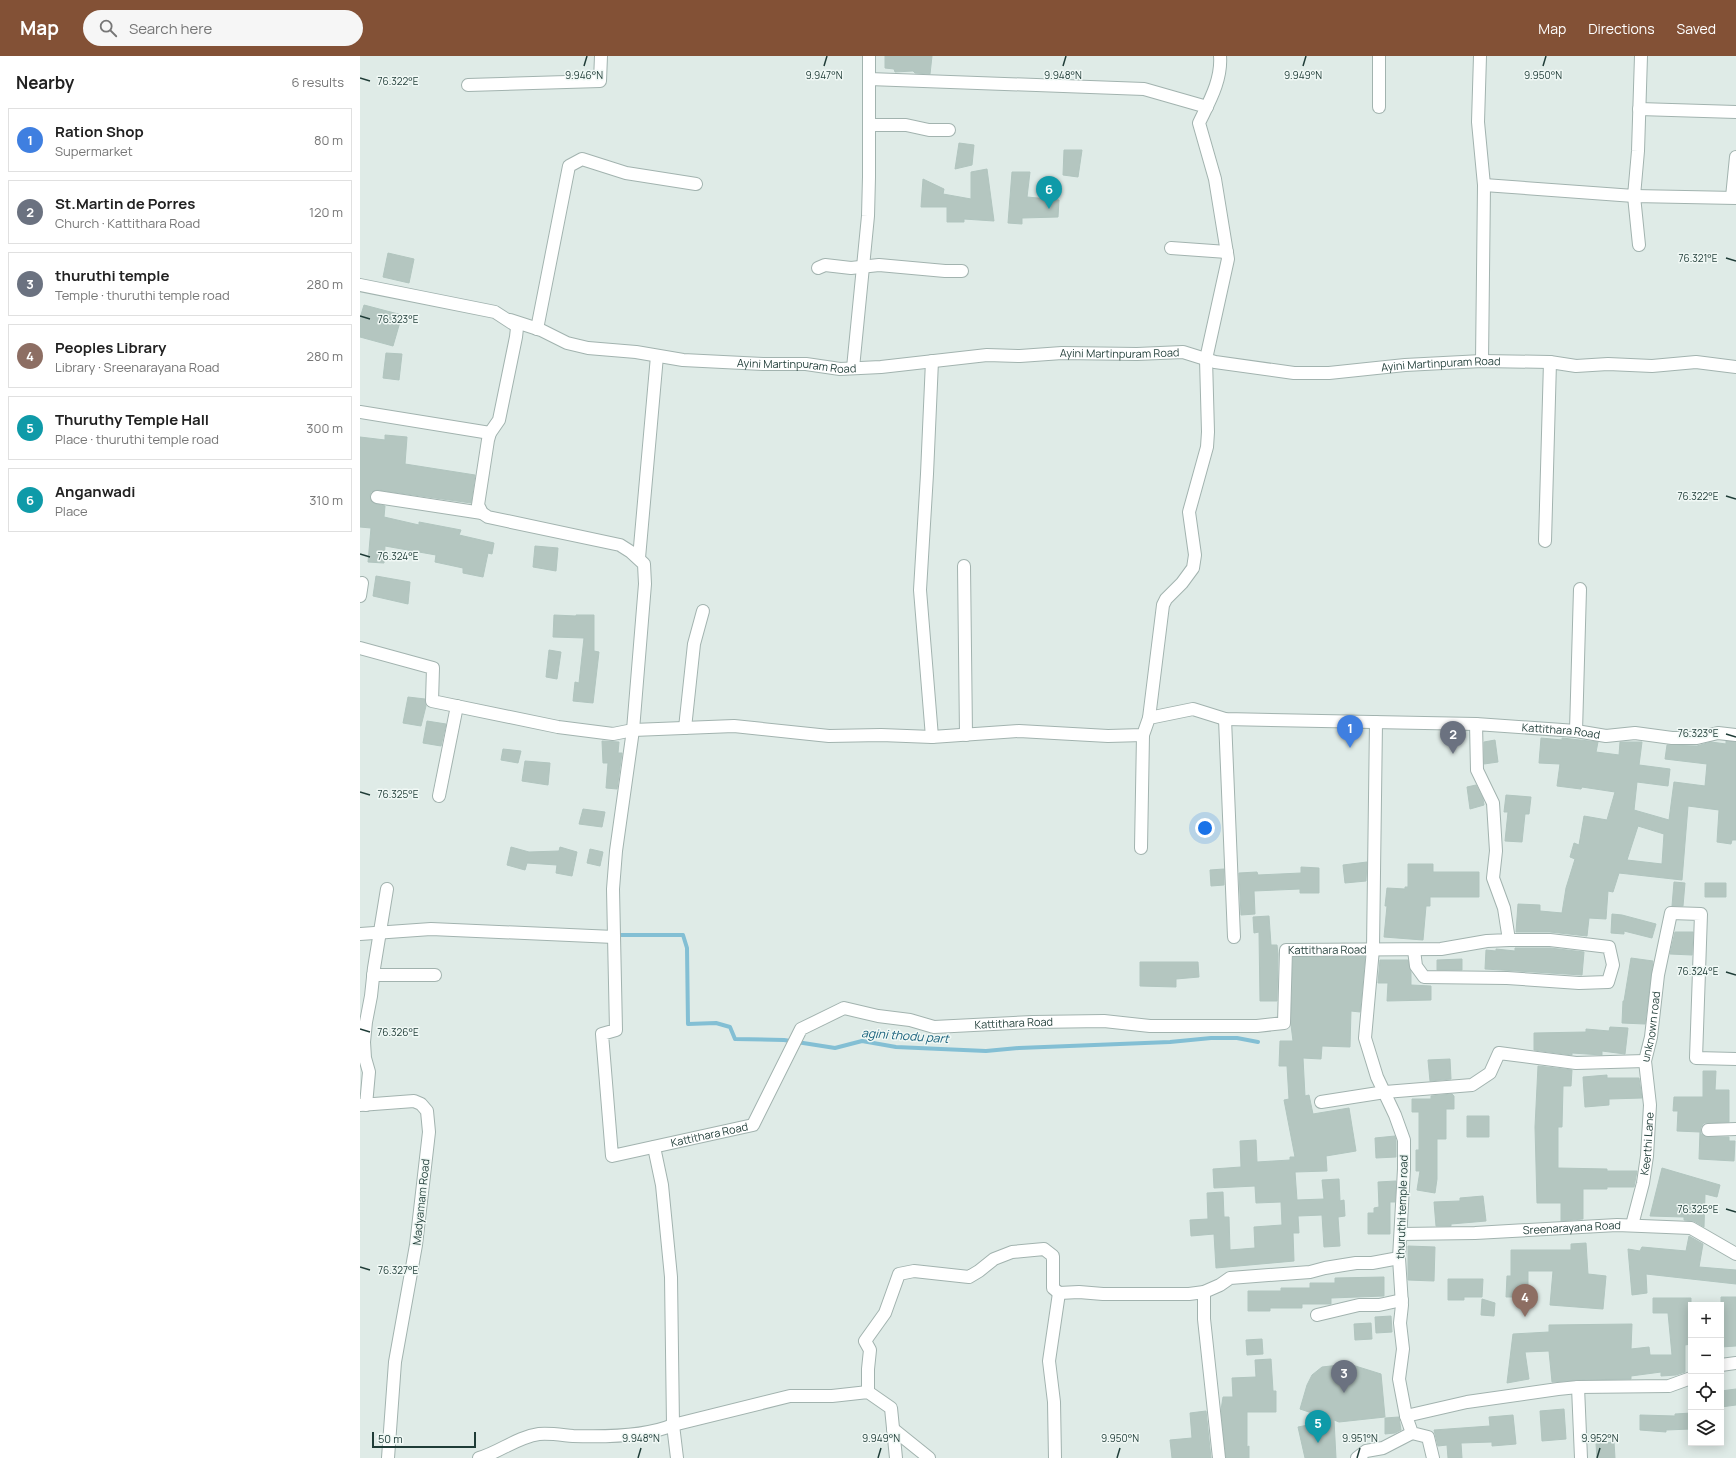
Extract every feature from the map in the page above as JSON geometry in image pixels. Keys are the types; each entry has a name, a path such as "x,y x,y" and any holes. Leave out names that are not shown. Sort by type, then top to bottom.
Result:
{"street":[{"path":"468,85 600,81 602,56"},
{"path":"853,368 868,216 869,56"},
{"path":"1141,848 1143,734 1149,718 1163,605 1166,599 1182,583 1193,568 1195,555 1189,512 1207,447 1206,359 1228,259 1215,179 1199,123 1215,91 1220,56"},
{"path":"1379,56 1379,107"},
{"path":"1480,56 1478,122 1484,185 1482,361"},
{"path":"1639,245 1634,196 1638,151 1641,56"},
{"path":"869,78 1144,89 1207,107"},
{"path":"1639,109 1736,112"},
{"path":"869,124 906,125 929,130 949,130"},
{"path":"1484,185 1634,196 1734,197 1736,157"},
{"path":"537,329 569,166 582,160 626,173 696,184"},
{"path":"1171,248 1227,252"},
{"path":"818,268 825,264 851,268 863,266 897,266 944,271 962,271"},
{"name":"Ayini Martinpuram Road","path":"360,285 495,312 507,319 537,329 567,343 588,348 636,352 682,360 763,364 806,364 840,369 987,355 1020,356 1183,352 1206,359 1294,373 1364,371 1419,364 1482,361 1550,362 1576,366 1608,364 1652,366 1696,362 1736,368"},
{"path":"482,513 478,505 490,433 499,420 516,337 517,328 507,319"},
{"path":"639,558 657,356"},
{"path":"932,361 920,590 932,737"},
{"path":"1545,541 1550,362"},
{"path":"360,412 490,433"},
{"path":"377,497 482,513 488,517 620,545 639,558 644,564 646,577 633,730 616,851 613,889 616,1030 602,1034 612,1156 654,1147 662,1185 670,1277 673,1425 678,1458"},
{"path":"964,566 966,735"},
{"path":"360,596 362,583"},
{"path":"1576,731 1580,589"},
{"path":"685,728 694,644 703,610"},
{"path":"360,648 433,668 432,701 558,727 613,734 633,730 734,726 829,736 881,735 932,737 1019,732 1108,736 1143,734"},
{"path":"439,796 457,706"},
{"name":"Kattithara Road","path":"1149,718 1193,709 1224,719 1476,724 1576,731 1606,736 1634,733 1672,738 1697,738 1718,733 1736,735"},
{"path":"1224,719 1234,938"},
{"name":"thuruthi temple road","path":"1376,722 1373,949 1365,1038 1377,1077 1401,1128 1404,1140 1399,1258 1402,1300 1400,1322 1403,1349 1399,1379 1406,1416 1412,1433"},
{"path":"1414,950 1416,966 1424,977 1507,978 1608,982 1613,965 1609,948 1550,940 1509,940 1504,908 1493,878 1496,851 1493,803 1476,770 1476,724"},
{"path":"363,1105 369,1072 364,1042 373,974 381,933 387,889"},
{"name":"unknown road","path":"1320,1102 1385,1092 1472,1085 1490,1072 1499,1053 1576,1063 1645,1061 1651,1037 1658,975 1671,913 1701,914 1696,1058 1736,1059"},
{"path":"360,934 431,929 614,937"},
{"name":"Kattithara Road","path":"654,1147 753,1125 801,1029 844,1008 878,1016 910,1020 934,1027 1033,1022 1096,1021 1150,1026 1257,1026 1284,1022 1286,950 1442,949 1487,941 1509,940"},
{"path":"373,974 435,974"},
{"name":"Keerthi Lane","path":"1632,1226 1643,1183 1647,1156 1650,1105 1645,1061"},
{"name":"Madyamam Road","path":"363,1105 414,1101 421,1104 427,1111 429,1132 416,1245 395,1362 388,1458"},
{"path":"1708,1130 1736,1129"},
{"name":"Sreenarayana Road","path":"1401,1234 1475,1233 1617,1225 1691,1228 1736,1254"},
{"path":"868,1392 870,1350 865,1341 885,1313 899,1274 914,1271 968,1277 979,1271 994,1259 1012,1252 1044,1249 1053,1256 1053,1288 1059,1294"},
{"path":"1059,1294 1079,1292 1103,1294 1169,1294 1204,1292 1220,1285 1230,1278 1310,1272 1356,1263 1372,1263 1399,1258"},
{"path":"1204,1292 1204,1319 1219,1458"},
{"path":"1055,1458 1054,1402 1049,1360 1059,1294"},
{"path":"1317,1315 1359,1304 1379,1305 1402,1300"},
{"path":"1724,1365 1736,1364"},
{"path":"1406,1416 1467,1402 1578,1387 1669,1386 1688,1379"},
{"path":"1578,1387 1581,1458"},
{"path":"485,1457 521,1439 541,1434 592,1436 634,1434 661,1430 673,1425 790,1396 832,1396 868,1392 891,1408 896,1458"},
{"path":"893,1429 929,1458"},
{"path":"1357,1458 1366,1450 1383,1448 1412,1433 1428,1437 1433,1458"}],"building":[{"path":"885,56 932,56 930,74 915,73 913,71 895,72 894,69 885,68"},
{"path":"959,143 974,145 972,165 955,169"},
{"path":"1064,150 1082,150 1078,177 1063,175"},
{"path":"987,169 994,221 964,219 964,222 947,222 947,207 921,207 923,179 944,189 943,194 971,199 971,172"},
{"path":"1012,172 1030,172 1027,197 1059,200 1058,217 1022,218 1022,224 1008,223"},
{"path":"388,253 414,259 409,283 383,277"},
{"path":"364,305 402,315 393,346 360,337 360,318"},
{"path":"386,353 402,354 399,380 383,378"},
{"path":"385,435 407,437 405,464 475,475 471,503 378,490 371,492 370,496 373,503 385,506 384,517 419,525 419,522 461,530 459,535 494,543 492,554 488,553 483,577 463,573 463,568 435,562 436,555 385,546 384,563 368,562 371,528 360,527 360,437 385,440"},
{"path":"535,546 558,548 556,571 533,567"},
{"path":"376,576 410,582 408,604 373,596"},
{"path":"554,615 594,615 594,651 599,652 593,703 573,701 575,682 579,683 584,638 553,637"},
{"path":"549,650 561,652 557,679 546,677"},
{"path":"408,697 425,699 426,706 421,726 403,723"},
{"path":"427,721 446,724 441,746 423,743"},
{"path":"1541,738 1562,740 1562,738 1598,742 1596,752 1619,755 1620,742 1642,742 1639,765 1670,769 1668,786 1637,782 1634,810 1669,820 1674,782 1705,786 1707,764 1665,759 1667,745 1697,746 1711,742 1726,744 1726,741 1736,742 1736,840 1732,840 1731,844 1717,842 1719,810 1688,806 1682,880 1619,873 1613,892 1608,891 1606,919 1589,918 1587,936 1550,932 1516,932 1518,904 1540,905 1540,911 1562,913 1566,888 1575,859 1570,857 1574,843 1579,845 1584,816 1607,820 1615,792 1582,787 1581,789 1557,786 1560,764 1539,763","holes":["1638,826 1664,834 1662,864 1627,860"]},
{"path":"1495,740 1498,762 1484,764 1484,742"},
{"path":"602,741 619,742 618,753 622,753 617,789 606,788 608,763 603,763"},
{"path":"503,749 521,751 518,763 501,760"},
{"path":"525,761 550,763 548,785 522,781"},
{"path":"1476,785 1483,799 1484,805 1470,809 1467,787"},
{"path":"1506,795 1531,797 1529,814 1525,814 1522,842 1505,841 1508,812 1504,812"},
{"path":"583,809 605,812 602,827 579,824"},
{"path":"511,847 529,852 559,851 560,847 577,852 572,876 556,873 557,865 527,863 525,870 507,865"},
{"path":"590,849 603,852 600,866 587,863"},
{"path":"1367,862 1366,881 1345,883 1343,865"},
{"path":"1408,864 1433,864 1433,872 1479,872 1479,897 1430,897 1430,906 1426,906 1423,940 1384,937 1387,888 1405,889 1405,887 1408,887"},
{"path":"1301,867 1319,868 1319,893 1300,893 1300,889 1254,891 1255,914 1241,915 1239,873 1257,872 1258,875 1301,873"},
{"path":"1224,869 1224,885 1211,886 1210,870"},
{"path":"1674,882 1685,883 1683,906 1672,906"},
{"path":"1705,883 1726,883 1726,897 1705,897"},
{"path":"1612,914 1622,915 1656,924 1652,938 1624,931 1624,934 1611,933"},
{"path":"1269,916 1271,945 1277,945 1278,954 1277,1001 1260,1001 1259,932 1254,933 1253,917"},
{"path":"1675,932 1693,932 1692,955 1670,954"},
{"path":"1515,948 1550,948 1584,952 1582,975 1485,969 1486,950 1496,951 1496,949 1515,951"},
{"path":"1293,957 1365,957 1360,1012 1351,1011 1350,1047 1322,1046 1321,1059 1303,1058 1305,1096 1309,1095 1313,1114 1349,1108 1356,1151 1326,1156 1327,1171 1295,1172 1297,1200 1324,1199 1322,1180 1339,1179 1340,1201 1344,1200 1345,1216 1338,1217 1340,1246 1324,1247 1322,1215 1298,1216 1299,1233 1293,1233 1294,1261 1216,1268 1214,1234 1191,1236 1190,1220 1208,1219 1207,1193 1223,1192 1224,1217 1229,1217 1230,1250 1255,1248 1254,1227 1282,1225 1281,1202 1256,1203 1255,1186 1214,1188 1213,1169 1241,1167 1240,1141 1256,1140 1257,1162 1290,1160 1290,1157 1295,1157 1284,1100 1289,1099 1287,1066 1279,1066 1280,1041 1293,1041 1291,1025"},
{"path":"1631,958 1653,961 1645,1024 1622,1023 1623,1001"},
{"path":"1462,959 1462,970 1437,970 1437,960"},
{"path":"1380,960 1408,960 1411,972 1411,985 1431,986 1431,1000 1387,1001 1388,983 1378,983"},
{"path":"1140,962 1198,962 1199,977 1176,979 1176,987 1140,986"},
{"path":"1610,1027 1628,1028 1625,1054 1602,1051 1602,1055 1572,1053 1572,1055 1534,1050 1534,1033 1586,1032 1586,1029 1609,1031"},
{"path":"1450,1059 1451,1079 1430,1081 1428,1060"},
{"path":"1538,1066 1572,1070 1571,1086 1563,1086 1562,1127 1558,1127 1558,1168 1637,1171 1634,1187 1583,1189 1583,1219 1561,1221 1561,1203 1537,1203 1535,1127"},
{"path":"1703,1071 1716,1071 1715,1090 1729,1090 1729,1122 1704,1123 1701,1127 1701,1134 1708,1137 1729,1137 1729,1141 1735,1141 1734,1161 1699,1159 1700,1132 1677,1131 1678,1111 1673,1111 1674,1097 1703,1097"},
{"path":"1607,1075 1607,1078 1639,1078 1642,1098 1609,1099 1609,1105 1585,1107 1583,1077"},
{"path":"1452,1094 1454,1096 1454,1109 1446,1109 1446,1139 1437,1139 1437,1179 1435,1193 1417,1190 1420,1171 1416,1171 1416,1150 1419,1150 1419,1112 1412,1112 1412,1099 1431,1099 1431,1096"},
{"path":"1467,1116 1489,1116 1489,1137 1467,1137"},
{"path":"1395,1136 1396,1157 1376,1158 1375,1138"},
{"path":"1662,1168 1720,1185 1717,1197 1705,1194 1704,1227 1694,1221 1684,1220 1684,1217 1650,1216"},
{"path":"1396,1181 1395,1202 1390,1202 1390,1234 1368,1234 1368,1213 1374,1213 1374,1208 1379,1207 1378,1182"},
{"path":"1483,1196 1486,1221 1451,1224 1451,1226 1436,1226 1434,1202 1460,1201 1460,1198"},
{"path":"1689,1236 1703,1244 1699,1267 1736,1270 1736,1284 1646,1274 1647,1293 1632,1295 1628,1249 1640,1251 1642,1247 1686,1251"},
{"path":"1586,1243 1588,1274 1606,1276 1603,1309 1550,1305 1553,1271 1528,1271 1528,1297 1506,1297 1507,1276 1511,1276 1511,1250 1571,1250 1571,1244"},
{"path":"1408,1246 1435,1247 1434,1281 1408,1280"},
{"path":"1384,1277 1384,1296 1331,1298 1331,1304 1302,1304 1302,1308 1270,1308 1270,1311 1248,1311 1248,1291 1281,1291 1281,1288 1310,1288 1310,1283 1335,1283 1335,1278"},
{"path":"1448,1279 1483,1279 1482,1297 1464,1297 1464,1300 1448,1300"},
{"path":"1721,1297 1736,1297 1736,1346 1724,1347 1724,1302 1721,1302"},
{"path":"1653,1298 1691,1298 1691,1302 1688,1302 1688,1344 1685,1345 1685,1372 1676,1375 1661,1376 1661,1372 1631,1376 1631,1379 1552,1382 1549,1351 1525,1352 1529,1379 1507,1383 1513,1334 1549,1332 1549,1325 1632,1324 1631,1349 1649,1347 1650,1355 1672,1355 1668,1313 1653,1313"},
{"path":"1482,1299 1495,1303 1494,1316 1481,1315"},
{"path":"1391,1316 1392,1332 1376,1333 1375,1317"},
{"path":"1371,1323 1372,1339 1355,1340 1354,1324"},
{"path":"1262,1339 1263,1354 1247,1355 1246,1340"},
{"path":"1271,1359 1273,1391 1276,1391 1276,1412 1247,1412 1247,1447 1249,1446 1249,1458 1226,1458 1221,1410 1223,1397 1233,1397 1232,1378 1256,1377 1255,1360"},
{"path":"1349,1364 1381,1374 1385,1417 1339,1422 1334,1420 1336,1458 1305,1458 1298,1427 1333,1420 1300,1409 1307,1385 1312,1375 1322,1367"},
{"path":"1736,1389 1736,1405 1724,1407 1724,1391"},
{"path":"1564,1409 1566,1439 1542,1441 1540,1411"},
{"path":"1206,1411 1211,1458 1172,1458 1170,1440 1192,1438 1190,1413"},
{"path":"1688,1413 1688,1429 1666,1430 1666,1432 1640,1430 1640,1415 1675,1416 1675,1414"},
{"path":"1513,1415 1516,1444 1492,1446 1492,1442 1461,1443 1462,1458 1448,1458 1447,1445 1438,1446 1434,1430 1490,1426 1489,1417"},
{"path":"1399,1417 1401,1430 1395,1433 1385,1434 1385,1418"},
{"path":"1614,1442 1615,1458 1597,1458 1596,1444"}],"waterway":[{"name":"agini thodu part","path":"620,935 683,935 687,948 688,1024 716,1023 730,1027 735,1039 784,1040 835,1048 862,1041 896,1047 986,1051 1019,1048 1170,1042 1211,1038 1237,1038 1258,1042"}],"place":[{"name":"Anganwadi","path":"1049,209"},
{"name":"Ration Shop","path":"1350,748"},
{"name":"St.Martin de Porres","path":"1453,754"},
{"name":"Peoples Library","path":"1525,1317"},
{"name":"thuruthi temple","path":"1344,1393"},
{"name":"Thuruthy Temple Hall","path":"1318,1443"}]}
